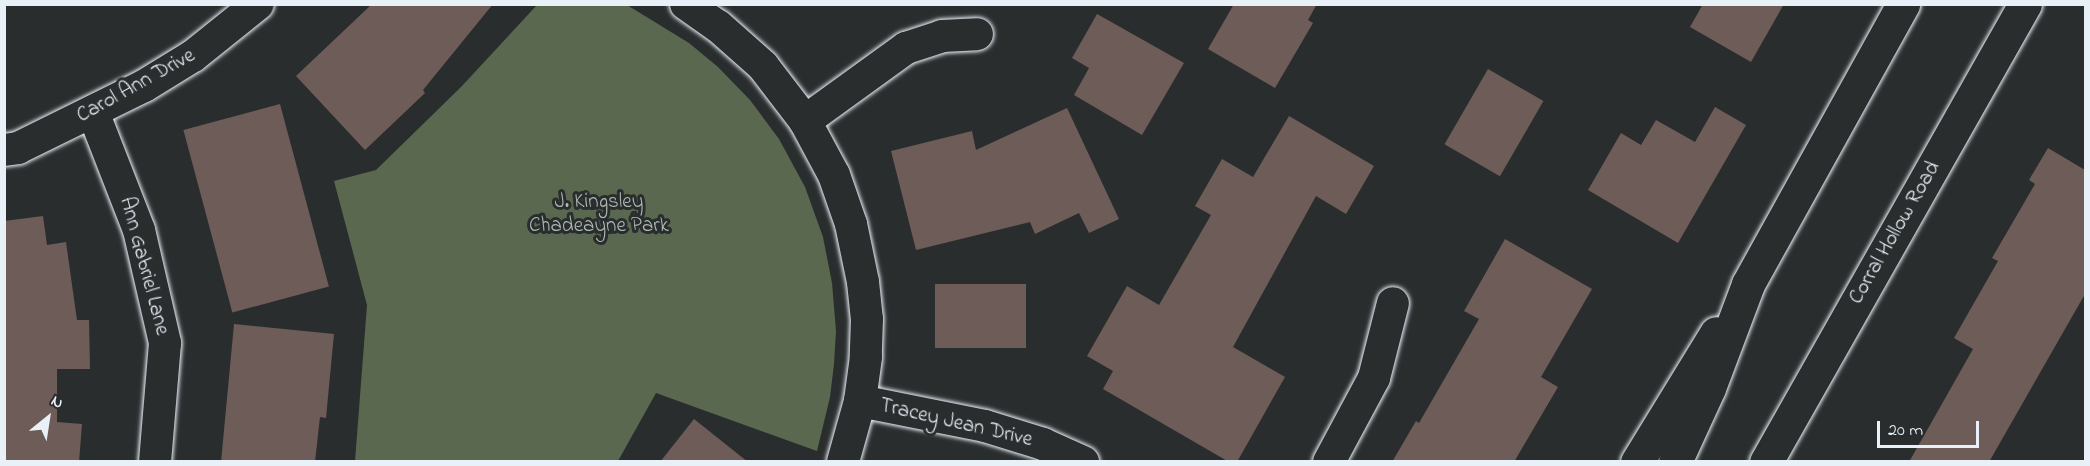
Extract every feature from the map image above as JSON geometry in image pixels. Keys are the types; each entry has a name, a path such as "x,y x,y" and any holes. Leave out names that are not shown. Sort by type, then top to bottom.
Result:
{"main road":[{"path":"1637,462 1689,372 1748,284 1903,4"},
{"name":"Corral Hollow Road","path":"1766,462 2025,4"},
{"path":"1675,462 1709,388 1748,284"}],"street":[{"name":"Carol Ann Drive","path":"4,150 18,148 144,86 193,56 258,4"},
{"path":"686,4 718,26 763,66 805,121 834,175 851,224 863,282 867,319 866,357 860,401 843,462"},
{"path":"805,121 906,48 942,36 977,34"},
{"name":"Ann Gabriel Lane","path":"93,112 139,230 165,343 155,462"},
{"path":"1329,462 1374,378 1392,303"},
{"name":"Tracey Jean Drive","path":"860,401 985,426 1042,444 1083,462"}],"green space":[{"name":"J. Kingsley Chadeayne Park","path":"537,5 627,5 689,43 718,67 750,100 779,139 805,187 823,237 832,283 836,331 834,364 830,397 817,451 656,393 618,461 355,461 367,305 334,181 376,170 461,87"}],"building":[{"path":"372,4 493,4 423,90 425,93 365,150 296,76"},
{"path":"1234,4 1317,4 1308,20 1313,23 1275,88 1208,49"},
{"path":"1703,4 1784,4 1751,62 1690,27"},
{"path":"1097,14 1184,63 1142,135 1074,95 1089,68 1072,58"},
{"path":"1488,69 1543,101 1500,176 1444,144"},
{"path":"280,104 329,287 232,312 183,130"},
{"path":"1715,107 1746,125 1678,243 1588,190 1621,133 1641,145 1656,120 1695,142"},
{"path":"1067,108 1119,219 1089,233 1079,213 1035,234 1030,222 916,250 891,151 972,131 976,150"},
{"path":"1289,116 1374,166 1346,214 1316,196 1233,347 1285,377 1237,462 1229,462 1103,389 1113,371 1087,356 1127,286 1159,305 1211,215 1195,206 1222,159 1253,177"},
{"path":"2048,148 2085,170 2085,294 1989,462 1909,462 1973,349 1954,338 1998,261 1992,258 2035,184 2029,180"},
{"path":"43,216 47,245 66,242 77,320 89,320 90,369 57,369 57,422 82,424 79,462 4,462 4,221"},
{"path":"1505,239 1592,289 1541,377 1558,387 1514,462 1392,462 1416,421 1419,423 1479,319 1464,311"},
{"path":"935,284 1026,284 1026,348 935,348"},
{"path":"234,324 334,334 326,418 320,417 315,462 221,462"},
{"path":"694,419 748,462 660,462"}]}
